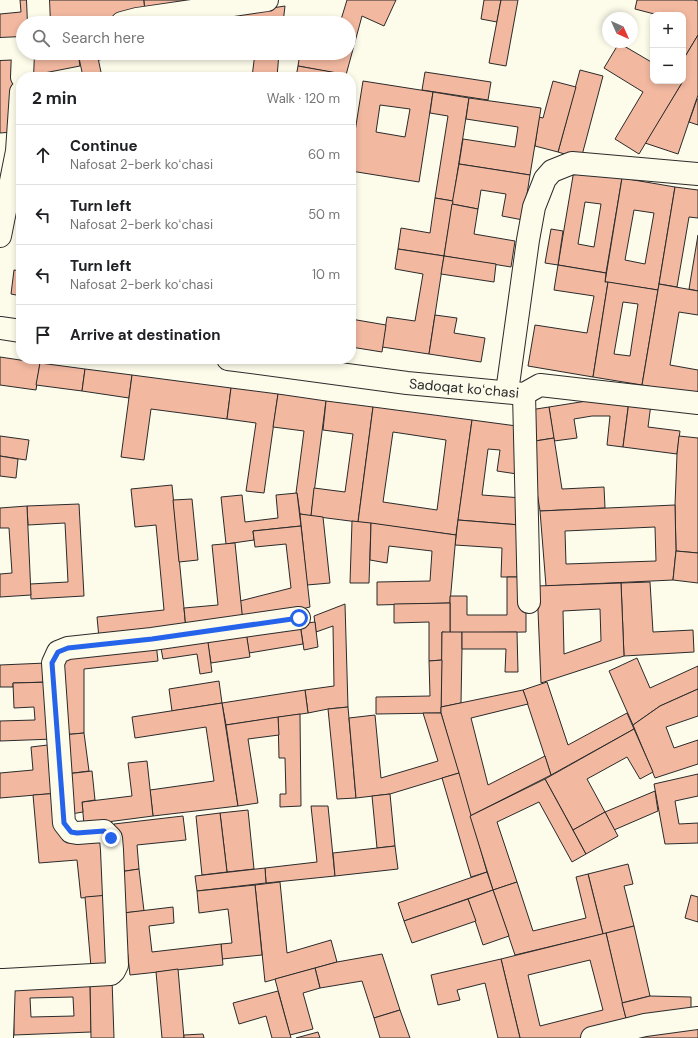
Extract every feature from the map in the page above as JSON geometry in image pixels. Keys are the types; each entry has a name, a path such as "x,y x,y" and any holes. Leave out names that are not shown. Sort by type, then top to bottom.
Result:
{"street":[{"path":"38,0 39,16"},
{"path":"158,16 267,0"},
{"path":"0,48 16,48"},
{"path":"22,72 23,60"},
{"path":"0,236 16,156"},
{"path":"530,602 515,393 528,240 534,207 545,178 552,171 572,163 698,174"},
{"path":"0,328 16,330"},
{"name":"Sadoqat koʻchasi","path":"265,364 407,383 515,393 540,385 698,403"},
{"path":"2,1038 2,980 110,974 114,971 117,965 111,838 104,831 71,832 64,823 52,663 58,652 68,648 152,639 299,618"},
{"path":"592,1038 645,1025 698,1018"}],"building":[{"path":"20,0 36,0 37,16 16,16 16,39 0,41 0,14 21,12"},
{"path":"44,0 144,0 145,13 131,16 45,16"},
{"path":"144,0 215,0 145,13"},
{"path":"347,0 396,0 384,26 362,16 356,38 356,16 342,16"},
{"path":"484,0 501,0 497,22 481,19"},
{"path":"501,0 518,0 506,66 489,63"},
{"path":"637,0 698,1 698,35 686,55 686,12 650,13 635,9"},
{"path":"285,6 284,16 219,16"},
{"path":"698,35 698,95 678,154 645,143 681,84 686,84 686,55"},
{"path":"616,48 628,48 650,61 650,84 681,84 639,154 615,139 643,92 604,68"},
{"path":"16,54 17,60 12,132 0,133 0,57"},
{"path":"31,60 79,60 80,66 49,72 33,72"},
{"path":"79,60 98,60 101,72 82,72"},
{"path":"254,60 278,60 277,72 253,72"},
{"path":"299,60 350,60 347,72 330,72 298,66"},
{"path":"298,66 332,72 297,72"},
{"path":"580,70 603,76 581,159 558,152"},
{"path":"425,72 491,82 488,100 422,90"},
{"path":"363,81 433,92 419,182 356,172 356,125","holes":["380,105 410,109 405,137 376,132"]},
{"path":"553,81 576,87 558,152 535,146 539,117 543,118"},
{"path":"433,92 469,98 453,201 435,198 448,116 430,113"},
{"path":"469,98 541,108 530,175 459,164 463,139 515,147 518,127 466,119"},
{"path":"698,99 698,125 689,122"},
{"path":"459,164 530,175 523,220 502,216 506,194 481,190 478,209 452,204"},
{"path":"574,170 622,178 606,273 558,265","holes":["585,202 601,204 594,247 578,244"]},
{"path":"622,178 675,187 658,290 605,282","holes":["634,210 654,213 645,264 625,260"]},
{"path":"675,187 698,190 698,218 689,217 677,287 659,284"},
{"path":"435,198 453,201 444,256 398,249 401,228 430,233"},
{"path":"452,204 478,209 474,234 515,241 511,267 444,256"},
{"path":"551,229 563,231 558,265 545,263"},
{"path":"698,235 698,291 689,289"},
{"path":"398,249 444,256 429,354 382,347 387,317 415,321 423,274 395,269"},
{"path":"444,256 496,264 494,282 441,274"},
{"path":"558,265 606,273 605,282 608,282 593,377 528,366 535,325 587,333 594,296 554,290"},
{"path":"14,270 16,270 16,295 11,294"},
{"path":"608,282 658,290 642,385 593,377","holes":["623,302 638,304 630,356 614,354"]},
{"path":"659,284 698,291 698,315 679,312 670,365 698,370 698,395 642,385"},
{"path":"435,315 457,318 454,333 485,338 481,362 429,354"},
{"path":"356,320 386,325 382,352 356,348"},
{"path":"0,357 16,359 16,364 40,364 36,390 0,385"},
{"path":"40,364 85,369 82,391 36,385"},
{"path":"85,369 132,375 129,398 82,391"},
{"path":"132,375 231,388 227,419 151,409 144,460 121,457"},
{"path":"231,388 278,394 264,493 246,491 256,423 227,419"},
{"path":"278,394 326,401 311,516 300,514 296,493 304,431 273,427"},
{"path":"593,400 629,401 623,447 607,445 610,416 592,416 574,419 577,438 554,441 549,407"},
{"path":"326,401 373,407 358,522 311,516 314,488 345,492 353,434 323,430"},
{"path":"629,401 651,404 648,427 680,431 677,454 623,447"},
{"path":"373,407 472,420 456,535 358,522","holes":["393,432 446,440 437,510 383,502"]},
{"path":"549,407 554,438 535,441 530,410"},
{"path":"472,420 524,427 517,474 497,471 500,450 488,449 482,495 522,498 520,525 458,520"},
{"path":"0,436 29,440 26,460 0,456"},
{"path":"679,436 698,438 698,553 676,551 675,505"},
{"path":"554,438 562,489 604,487 605,508 540,511 529,442"},
{"path":"0,456 18,459 16,478 0,476"},
{"path":"172,485 186,629 99,638 97,617 164,610 156,525 135,527 131,489"},
{"path":"297,493 301,526 253,531 254,540 226,544 221,497 242,495 245,522 278,518 276,495"},
{"path":"192,499 198,560 179,562 173,500"},
{"path":"79,504 84,596 31,599 30,584 68,582 65,523 28,525 27,506"},
{"path":"675,505 676,551 673,580 546,586 540,511","holes":["655,527 656,561 566,564 565,531"]},
{"path":"27,506 31,595 0,597 0,574 12,573 9,528 0,528 0,508"},
{"path":"300,514 323,517 330,583 307,585"},
{"path":"458,520 520,525 519,577 501,577 502,548 455,545"},
{"path":"352,521 371,523 369,583 350,583"},
{"path":"371,523 456,535 450,603 377,605 377,582 430,581 432,551 389,546 387,563 370,560"},
{"path":"301,526 310,607 243,623 240,601 291,588 286,544 255,547 253,531"},
{"path":"235,543 243,623 186,629 184,608 218,605 212,545"},
{"path":"676,551 698,553 698,583 673,580"},
{"path":"507,577 526,577 526,632 450,633 450,596 467,596 467,615 507,615"},
{"path":"650,582 653,632 693,630 694,652 624,656 621,583"},
{"path":"621,583 624,656 541,683 537,586","holes":["600,609 601,641 564,654 563,611"]},
{"path":"450,603 450,633 442,632 442,660 429,661 429,622 394,623 394,604"},
{"path":"345,604 348,707 308,713 305,690 334,686 333,626 316,632 314,616"},
{"path":"315,622 318,647 304,650 300,624"},
{"path":"300,624 303,644 249,653 246,632"},
{"path":"246,632 250,657 211,663 207,639"},
{"path":"442,632 462,632 462,649 461,703 441,707"},
{"path":"462,632 517,632 518,672 505,672 506,649 462,649"},
{"path":"207,635 212,672 200,674 197,654 163,659 160,643"},
{"path":"156,643 158,661 84,669 84,733 62,735 61,652"},
{"path":"637,658 650,688 698,666 698,689 660,706 633,725 609,671"},
{"path":"442,660 441,713 376,714 376,697 430,696 429,661"},
{"path":"46,663 47,682 13,683 13,687 0,687 0,665"},
{"path":"219,681 222,703 172,711 169,689"},
{"path":"53,682 54,739 0,741 0,721 35,720 34,707 14,708 13,683"},
{"path":"547,682 568,745 627,713 634,729 551,775 523,690"},
{"path":"698,689 698,716 666,727 674,748 698,740 698,764 655,778 633,725 660,706"},
{"path":"305,690 308,713 226,725 222,703"},
{"path":"523,690 528,704 471,718 488,785 545,756 551,775 470,816 441,713 441,707"},
{"path":"222,703 238,806 153,816 150,790 214,781 206,727 135,738 132,717"},
{"path":"348,707 356,798 337,799 328,709"},
{"path":"423,713 441,713 459,773 390,794 356,798 349,718 375,715 381,778 438,761"},
{"path":"300,714 301,806 280,807 280,794 286,794 285,758 279,758 278,717"},
{"path":"278,717 279,735 248,739 258,803 238,806 226,725"},
{"path":"634,729 653,772 640,779 627,757 587,779 605,812 573,830 545,779"},
{"path":"84,733 89,771 66,774 62,735"},
{"path":"56,744 60,793 0,798 0,773 33,770 31,747"},
{"path":"147,761 153,816 84,825 82,802 132,796 128,763"},
{"path":"92,771 95,800 82,802 83,812 71,814 66,774"},
{"path":"459,773 487,872 471,877 442,778"},
{"path":"698,774 698,796 675,801 679,824 698,823 698,843 665,844 654,784"},
{"path":"545,779 586,854 572,862 539,802 497,822 517,882 493,890 470,816"},
{"path":"655,791 658,811 614,830 605,812"},
{"path":"60,793 64,840 108,835 113,895 81,898 77,860 39,863 33,795"},
{"path":"390,794 395,846 377,848 372,796"},
{"path":"311,806 328,806 335,876 266,883 265,868 317,862"},
{"path":"248,810 254,869 227,872 220,813"},
{"path":"605,812 618,836 586,854 573,830"},
{"path":"220,813 227,872 202,875 196,816"},
{"path":"183,816 186,840 137,845 139,869 119,872 114,824"},
{"path":"395,846 398,869 335,876 333,853"},
{"path":"628,864 633,884 624,886 634,926 603,934 588,874"},
{"path":"265,868 266,883 197,891 195,876"},
{"path":"139,869 144,911 123,913 119,872"},
{"path":"487,872 493,890 404,921 398,903"},
{"path":"588,874 603,934 515,955 493,890 517,882 533,931 586,918 576,877"},
{"path":"280,882 287,953 331,940 337,962 265,982 255,885"},
{"path":"255,885 262,955 222,959 221,944 232,943 228,909 199,913 197,891"},
{"path":"493,890 509,936 483,945 468,899"},
{"path":"109,895 115,965 91,967 85,897"},
{"path":"691,895 698,897 698,922 685,918"},
{"path":"468,899 476,921 412,943 404,921"},
{"path":"173,907 174,923 149,926 152,952 221,944 223,965 130,975 123,913"},
{"path":"634,926 650,996 622,1003 606,933"},
{"path":"606,933 628,1027 584,1038 520,1038 501,959","holes":["590,960 603,1010 540,1026 528,975"]},
{"path":"382,954 400,1010 374,1018 362,981 320,988 315,968 337,962"},
{"path":"501,959 520,1038 498,1038 485,983 457,990 460,1000 438,1005 431,975"},
{"path":"315,968 320,988 303,993 313,1029 290,1035 275,979"},
{"path":"178,969 184,1038 162,1038 156,972"},
{"path":"90,979 91,1032 14,1035 13,982","holes":["73,997 74,1016 31,1017 30,998"]},
{"path":"90,979 112,979 114,1038 91,1038"},
{"path":"278,991 291,1038 272,1038 266,1016 239,1024 233,1003"},
{"path":"650,996 691,997 691,1015 627,1022 622,1003"},
{"path":"400,1010 410,1038 380,1038 374,1018"},
{"path":"698,1024 698,1038 637,1038"},
{"path":"318,1032 320,1038 296,1038"},
{"path":"203,1034 204,1038 184,1038 184,1035"}],"route":[{"path":"111,838 104,831 71,832 64,823 52,663 58,652 68,648 152,639 299,618"}]}
